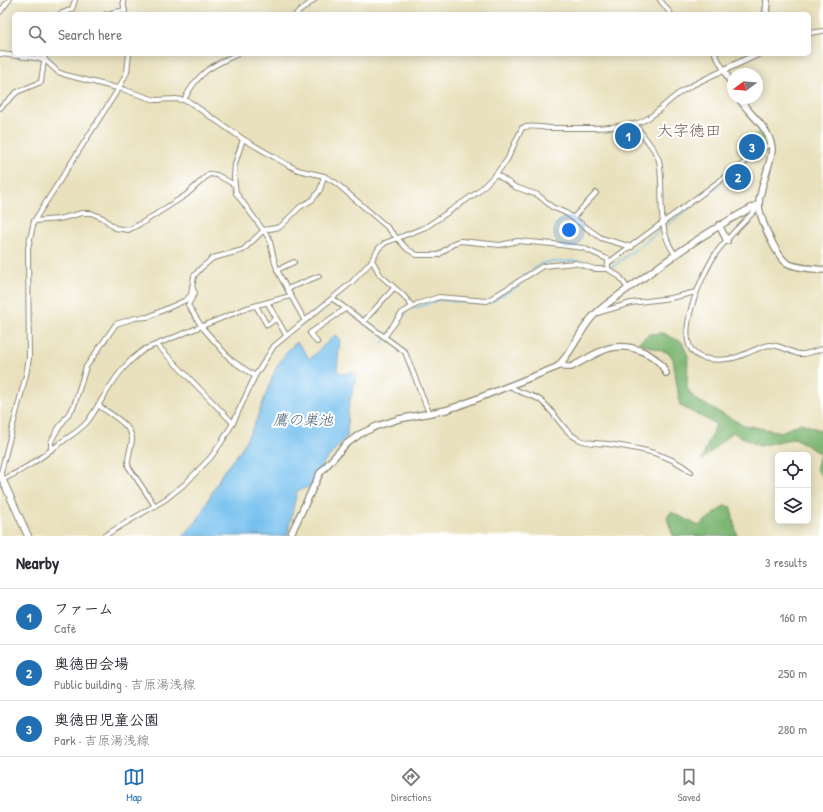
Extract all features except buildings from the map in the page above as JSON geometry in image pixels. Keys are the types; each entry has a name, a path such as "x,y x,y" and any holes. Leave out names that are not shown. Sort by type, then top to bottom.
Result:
{"main road":[{"path":"1,476 28,536"}],"street":[{"path":"0,12 9,0"},
{"path":"70,12 74,8 75,0"},
{"path":"122,0 125,12"},
{"path":"299,12 314,0"},
{"path":"660,0 669,12"},
{"path":"766,12 767,0"},
{"path":"811,33 823,32"},
{"path":"0,54 12,55"},
{"path":"18,56 44,59 61,74 119,88 155,100 184,100 243,138 298,170 324,176 354,197 386,226 395,238 417,254 438,255 456,242 461,241 500,245 518,241 583,248 608,259 608,269"},
{"path":"0,108 20,90 41,82 45,56"},
{"path":"129,56 127,72 119,88 34,221 28,248 27,369 1,476 24,470 78,432 87,422 107,388 137,354 256,306 290,296"},
{"path":"184,100 192,85 201,74 211,66 234,56"},
{"path":"716,56 727,76"},
{"path":"104,536 155,506 186,483 211,457 232,424 255,376 274,346 352,282 372,260 379,248 395,238 426,227 478,192 496,174 507,160 521,130 526,126 551,128 635,124 651,117 669,100 682,91 754,56"},
{"path":"744,104 763,127 771,143 772,152 766,168 759,205 763,219 782,258 793,265 823,270"},
{"path":"635,124 654,150 659,160 665,236 674,254"},
{"path":"243,138 236,164 234,185 242,203 269,238 277,270 305,321"},
{"path":"608,263 771,143"},
{"path":"34,221 59,219 82,213 91,213 103,218 115,228 128,230 136,227 186,195 209,174 217,175 234,185"},
{"path":"496,174 515,187 535,193 552,207 573,218 601,238 632,246"},
{"path":"51,450 51,442 56,432 74,406 86,367 113,327 123,321 148,317 186,300 190,296 195,274 208,262 243,250 264,230 280,227 300,207 312,200 320,190 324,176"},
{"path":"573,218 596,193"},
{"path":"290,536 320,472 345,445 360,434 377,426 446,410 547,372 566,358 586,326 597,313 674,254 719,225 759,205"},
{"path":"759,205 712,260 696,292 687,335 689,348 696,356 729,359 770,345 801,354 823,349"},
{"path":"719,225 727,241"},
{"path":"372,260 380,275 403,295 412,306"},
{"path":"277,270 294,262"},
{"path":"385,336 402,313 412,306 439,297 487,301 543,266 552,264 574,263 595,269 608,269 620,277 628,289"},
{"path":"287,289 319,276"},
{"path":"192,287 195,293 188,305 202,327 231,360 255,376"},
{"path":"363,322 394,288"},
{"path":"597,313 631,303 676,297 696,292"},
{"path":"333,299 344,309 385,336 405,352 430,413"},
{"path":"268,302 286,335"},
{"path":"256,306 267,325 276,319"},
{"path":"317,342 310,333 344,309"},
{"path":"157,345 232,424"},
{"path":"561,363 567,368 571,367 607,349 621,347 654,357 662,364 666,373"},
{"path":"511,386 514,390 536,397 547,405 570,434 580,440 608,444 668,458 679,463 691,472"},
{"path":"98,405 126,426 130,432 132,442 127,460 128,466 155,506"}],"green space":[{"path":"762,131 768,143 752,156 743,158 737,149 745,144 744,140"},
{"path":"663,333 682,342 688,356 687,388 695,399 743,425 781,432 801,423 823,431 823,477 816,470 820,454 795,438 759,446 732,432 701,461 716,424 680,406 673,359 669,353 638,343 649,334"},
{"path":"724,506 731,507 737,536 673,536 667,518 671,512 699,526"}],"water":[{"name":"鷹の巣池","path":"335,335 340,339 337,371 344,374 352,372 356,376 348,410 347,437 324,462 311,486 297,491 287,536 183,536 197,521 223,472 241,450 256,421 276,368 288,350 297,342 310,359"}],"waterway":[{"path":"523,276 543,263 550,262 578,261 586,264 612,267 726,180"},
{"path":"412,309 439,300 480,304 489,303 518,286 521,281"},
{"path":"382,343 407,312"}],"place":[{"name":"ファーム","path":"628,136"},
{"name":"奥徳田児童公園","path":"752,147"},
{"name":"奥徳田会場","path":"738,177"}],"district":[{"name":"大字徳田","path":"689,130"}]}
